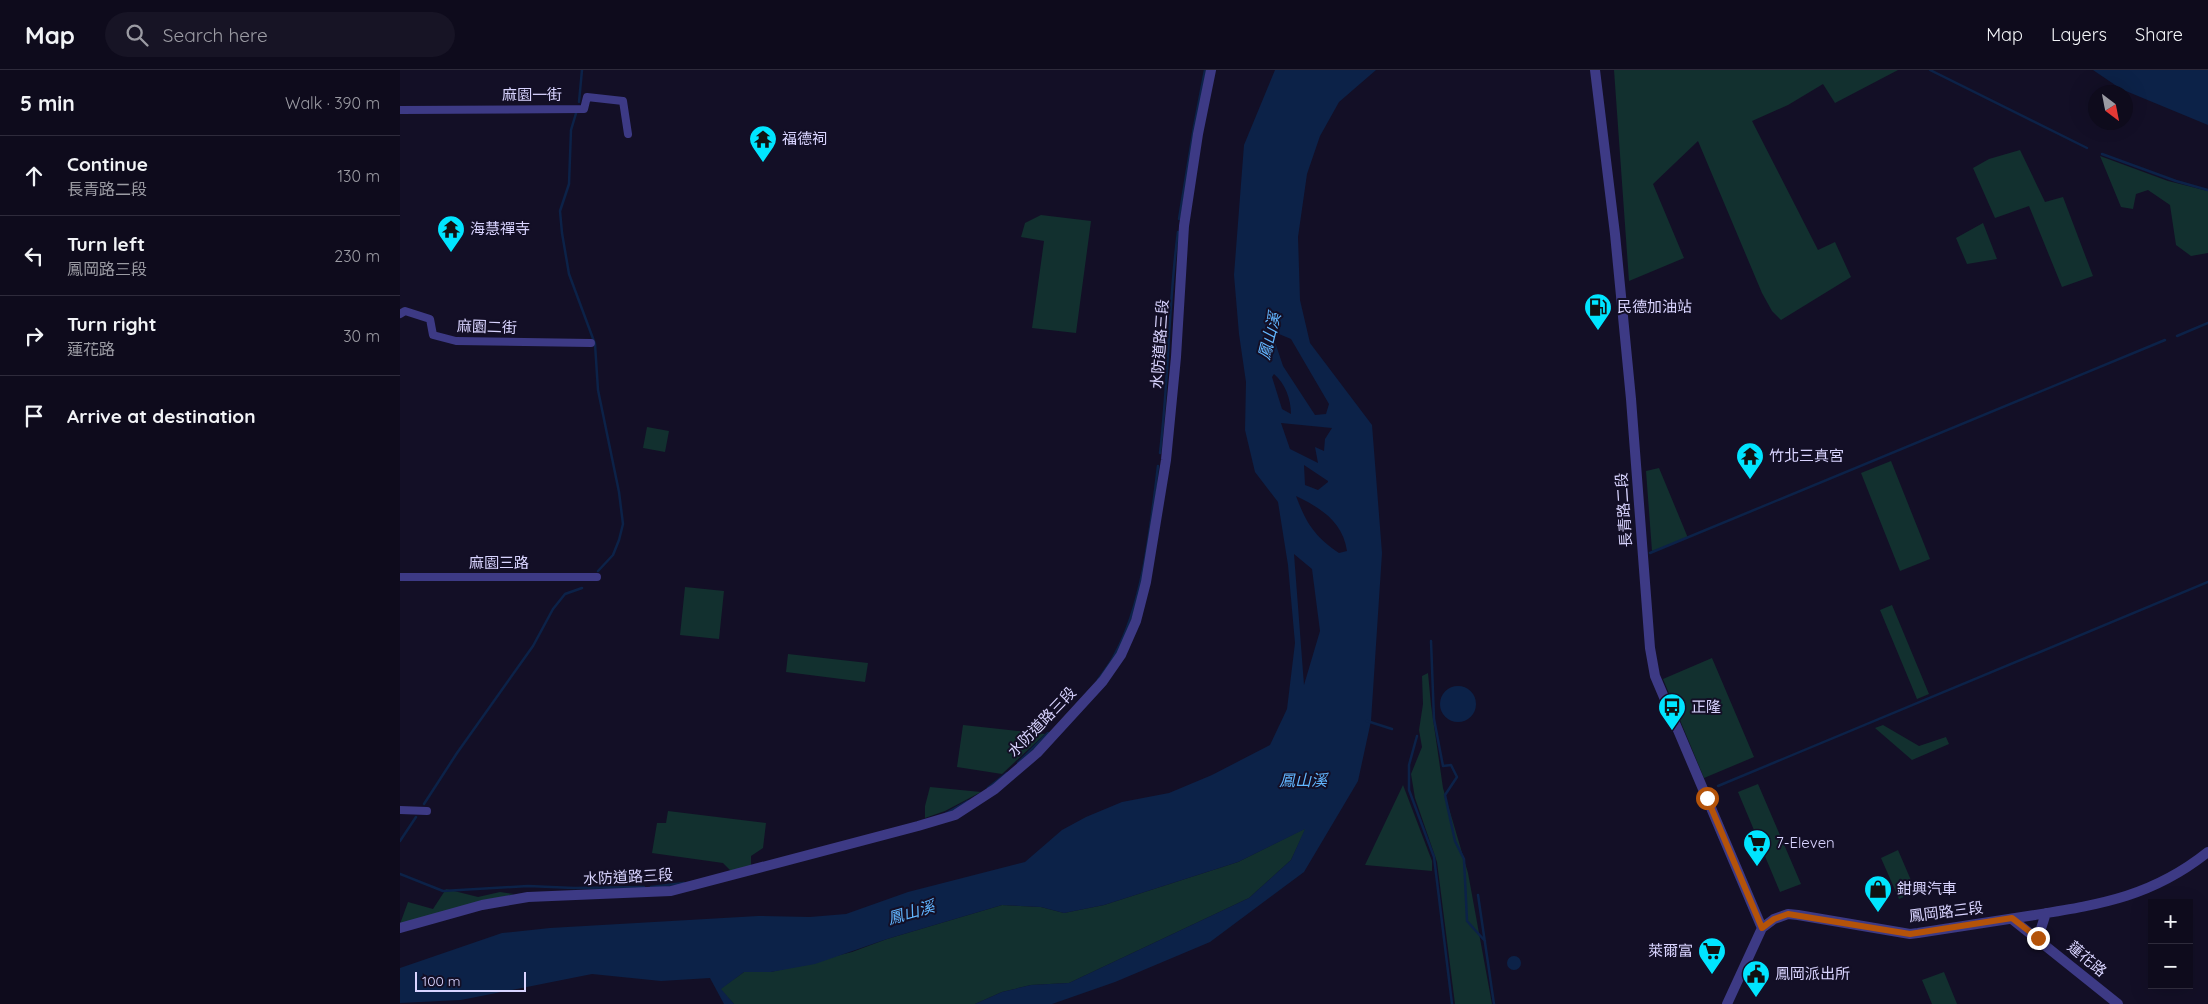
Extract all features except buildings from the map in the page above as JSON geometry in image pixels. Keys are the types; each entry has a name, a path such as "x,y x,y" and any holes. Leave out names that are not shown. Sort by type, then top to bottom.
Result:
{"street":[{"name":"水防道路三段","path":"400,928 482,905 528,896 671,891 918,826 955,815 995,789 1037,752 1103,681 1121,655 1136,621 1146,582 1166,460 1176,357 1184,226 1198,134 1211,70"},
{"name":"長青路二段","path":"1595,70 1616,234 1655,676 1762,928"},
{"name":"麻園一街","path":"400,110 584,109 587,97 623,102 628,134"},
{"name":"麻園二街","path":"400,314 405,311 430,320 433,335 456,341 591,343"},
{"name":"麻園三路","path":"400,577 597,577"},
{"path":"400,810 427,811"},
{"name":"鳳岡路三段","path":"1762,928 1774,919 1788,914 1910,934 2106,903 2147,889 2186,870 2208,852"},
{"path":"2038,938 2046,913"},
{"name":"蓮花路","path":"2012,918 2118,1004"},
{"path":"1727,1004 1762,928"}],"green space":[{"path":"1614,70 1898,70 1835,103 1823,84 1788,105 1752,121 1818,250 1835,242 1851,277 1781,320 1772,311 1762,293 1698,141 1653,184 1684,258 1629,281"},
{"path":"2020,150 2045,202 2063,197 2093,276 2062,287 2029,206 1995,218 1973,168 1989,159"},
{"path":"2100,156 2168,181 2208,191 2208,253 2191,256 2176,245 2170,205 2148,190 2136,194 2133,209 2121,207"},
{"path":"1041,215 1091,221 1076,333 1032,328 1044,241 1021,237 1025,223"},
{"path":"1983,223 1997,259 1967,264 1956,238"},
{"path":"647,427 669,431 665,452 643,448"},
{"path":"1891,461 1930,559 1900,571 1861,473"},
{"path":"1659,468 1688,538 1652,551 1646,471"},
{"path":"685,587 724,591 719,639 680,635"},
{"path":"1892,605 1929,694 1917,699 1880,610"},
{"path":"788,654 868,663 865,682 786,672"},
{"path":"1712,658 1754,757 1704,778 1663,679"},
{"path":"1428,673 1443,788 1468,873 1492,1004 1455,1004 1437,862 1415,798 1411,774 1422,747 1419,730 1423,704 1422,676"},
{"path":"963,725 1045,734 1002,774 957,767"},
{"path":"1883,725 1919,746 1946,737 1949,744 1912,760 1875,728"},
{"path":"1758,784 1801,884 1780,892 1738,792"},
{"path":"1403,785 1432,861 1432,871 1365,865"},
{"path":"930,787 981,792 945,811 925,818 925,806"},
{"path":"668,811 766,823 763,848 751,856 751,867 732,872 723,863 652,853 657,823 666,823"},
{"path":"1306,828 1291,860 1249,898 1069,983 1031,985 1002,992 975,1004 734,1004 720,989 744,972 771,972 852,952 887,939 1002,905 1041,907 1064,913 1104,905 1238,862"},
{"path":"1898,850 1916,892 1899,899 1881,858"},
{"path":"446,889 478,897 500,892 514,894 400,924 408,902 433,909"},
{"path":"1944,972 1957,1004 1932,1004 1922,980"}],"water":[{"name":"鳳山溪","path":"1275,70 1376,70 1339,102 1320,136 1307,174 1298,237 1300,300 1310,343 1372,425 1382,553 1371,721 1358,781 1304,872 1210,942 1115,982 1052,1004 975,1004 1002,992 1031,985 1069,983 1249,898 1291,860 1305,829 1238,862 1104,905 1064,913 1041,907 1002,905 887,939 815,964 771,972 744,972 721,989 734,1004 724,1004 710,978 661,981 592,974 461,1000 400,1003 400,968 502,933 550,928 758,916 810,917 846,914 908,892 1025,862 1062,830 1086,817 1122,802 1169,793 1212,775 1270,745 1287,709 1295,643 1288,565 1278,502 1255,472 1245,430 1246,382 1239,334 1234,275 1244,145","holes":["1279,334 1291,339 1329,404 1326,414 1315,415 1283,366 1274,339","1274,374 1287,392 1291,414 1282,409 1272,377","1281,423 1332,428 1325,439 1324,451 1315,447 1318,463 1290,449","1304,465 1328,481 1318,490 1305,485","1296,496 1322,511 1336,524 1345,541 1347,551 1339,553 1317,535","1294,554 1312,569 1320,631 1304,685"]},
{"path":"2093,70 2208,70 2208,125 2133,94 2133,85 2115,85"},
{"path":"1458,686 1465,687 1471,691 1475,697 1475,711 1471,717 1465,721 1458,722 1451,721 1445,717 1441,711 1440,704 1441,697 1445,691 1451,687"},
{"path":"1511,956 1517,956 1521,963 1517,970 1511,970 1507,966 1507,960"}],"waterway":[{"path":"579,102 582,70"},
{"path":"1179,219 1205,70"},
{"path":"1930,70 2087,148"},
{"path":"577,110 571,130 569,184 560,211 562,233 569,274 595,344 598,390 619,492 623,524 613,555 598,571"},
{"path":"2102,154 2176,181 2208,190"},
{"path":"1160,453 1172,287 1178,232"},
{"path":"2177,336 2208,323"},
{"path":"1650,553 2165,340"},
{"path":"1098,680 1125,634 1133,612 1144,563 1158,466"},
{"path":"1718,786 2208,582"},
{"path":"424,804 457,753 533,646 553,609 565,594 582,588"},
{"path":"1431,641 1434,719 1443,766 1451,765 1457,777 1445,795 1455,841 1464,859 1467,921 1485,941"},
{"path":"1367,721 1392,729"},
{"path":"1018,763 1048,733"},
{"path":"1417,736 1409,765 1409,790 1434,857 1452,1004"},
{"path":"988,788 1007,773"},
{"path":"945,814 968,801"},
{"path":"400,841 416,817"},
{"path":"400,874 443,891 528,886 574,888 644,887"},
{"path":"651,887 684,883"},
{"path":"1478,895 1494,1004"}],"place":[{"name":"福德祠","path":"763,163"},
{"name":"海慧禪寺","path":"451,253"},
{"name":"民德加油站","path":"1598,331"},
{"name":"竹北三真宮","path":"1750,480"},
{"name":"正隆","path":"1672,731"},
{"name":"7-Eleven","path":"1757,867"},
{"name":"鉗興汽車","path":"1878,913"},
{"name":"萊爾富","path":"1712,975"},
{"name":"鳳岡派出所","path":"1756,998"}],"route":[{"path":"1707,798 1762,928 1774,919 1788,914 1910,934 2012,918 2038,938"}]}
